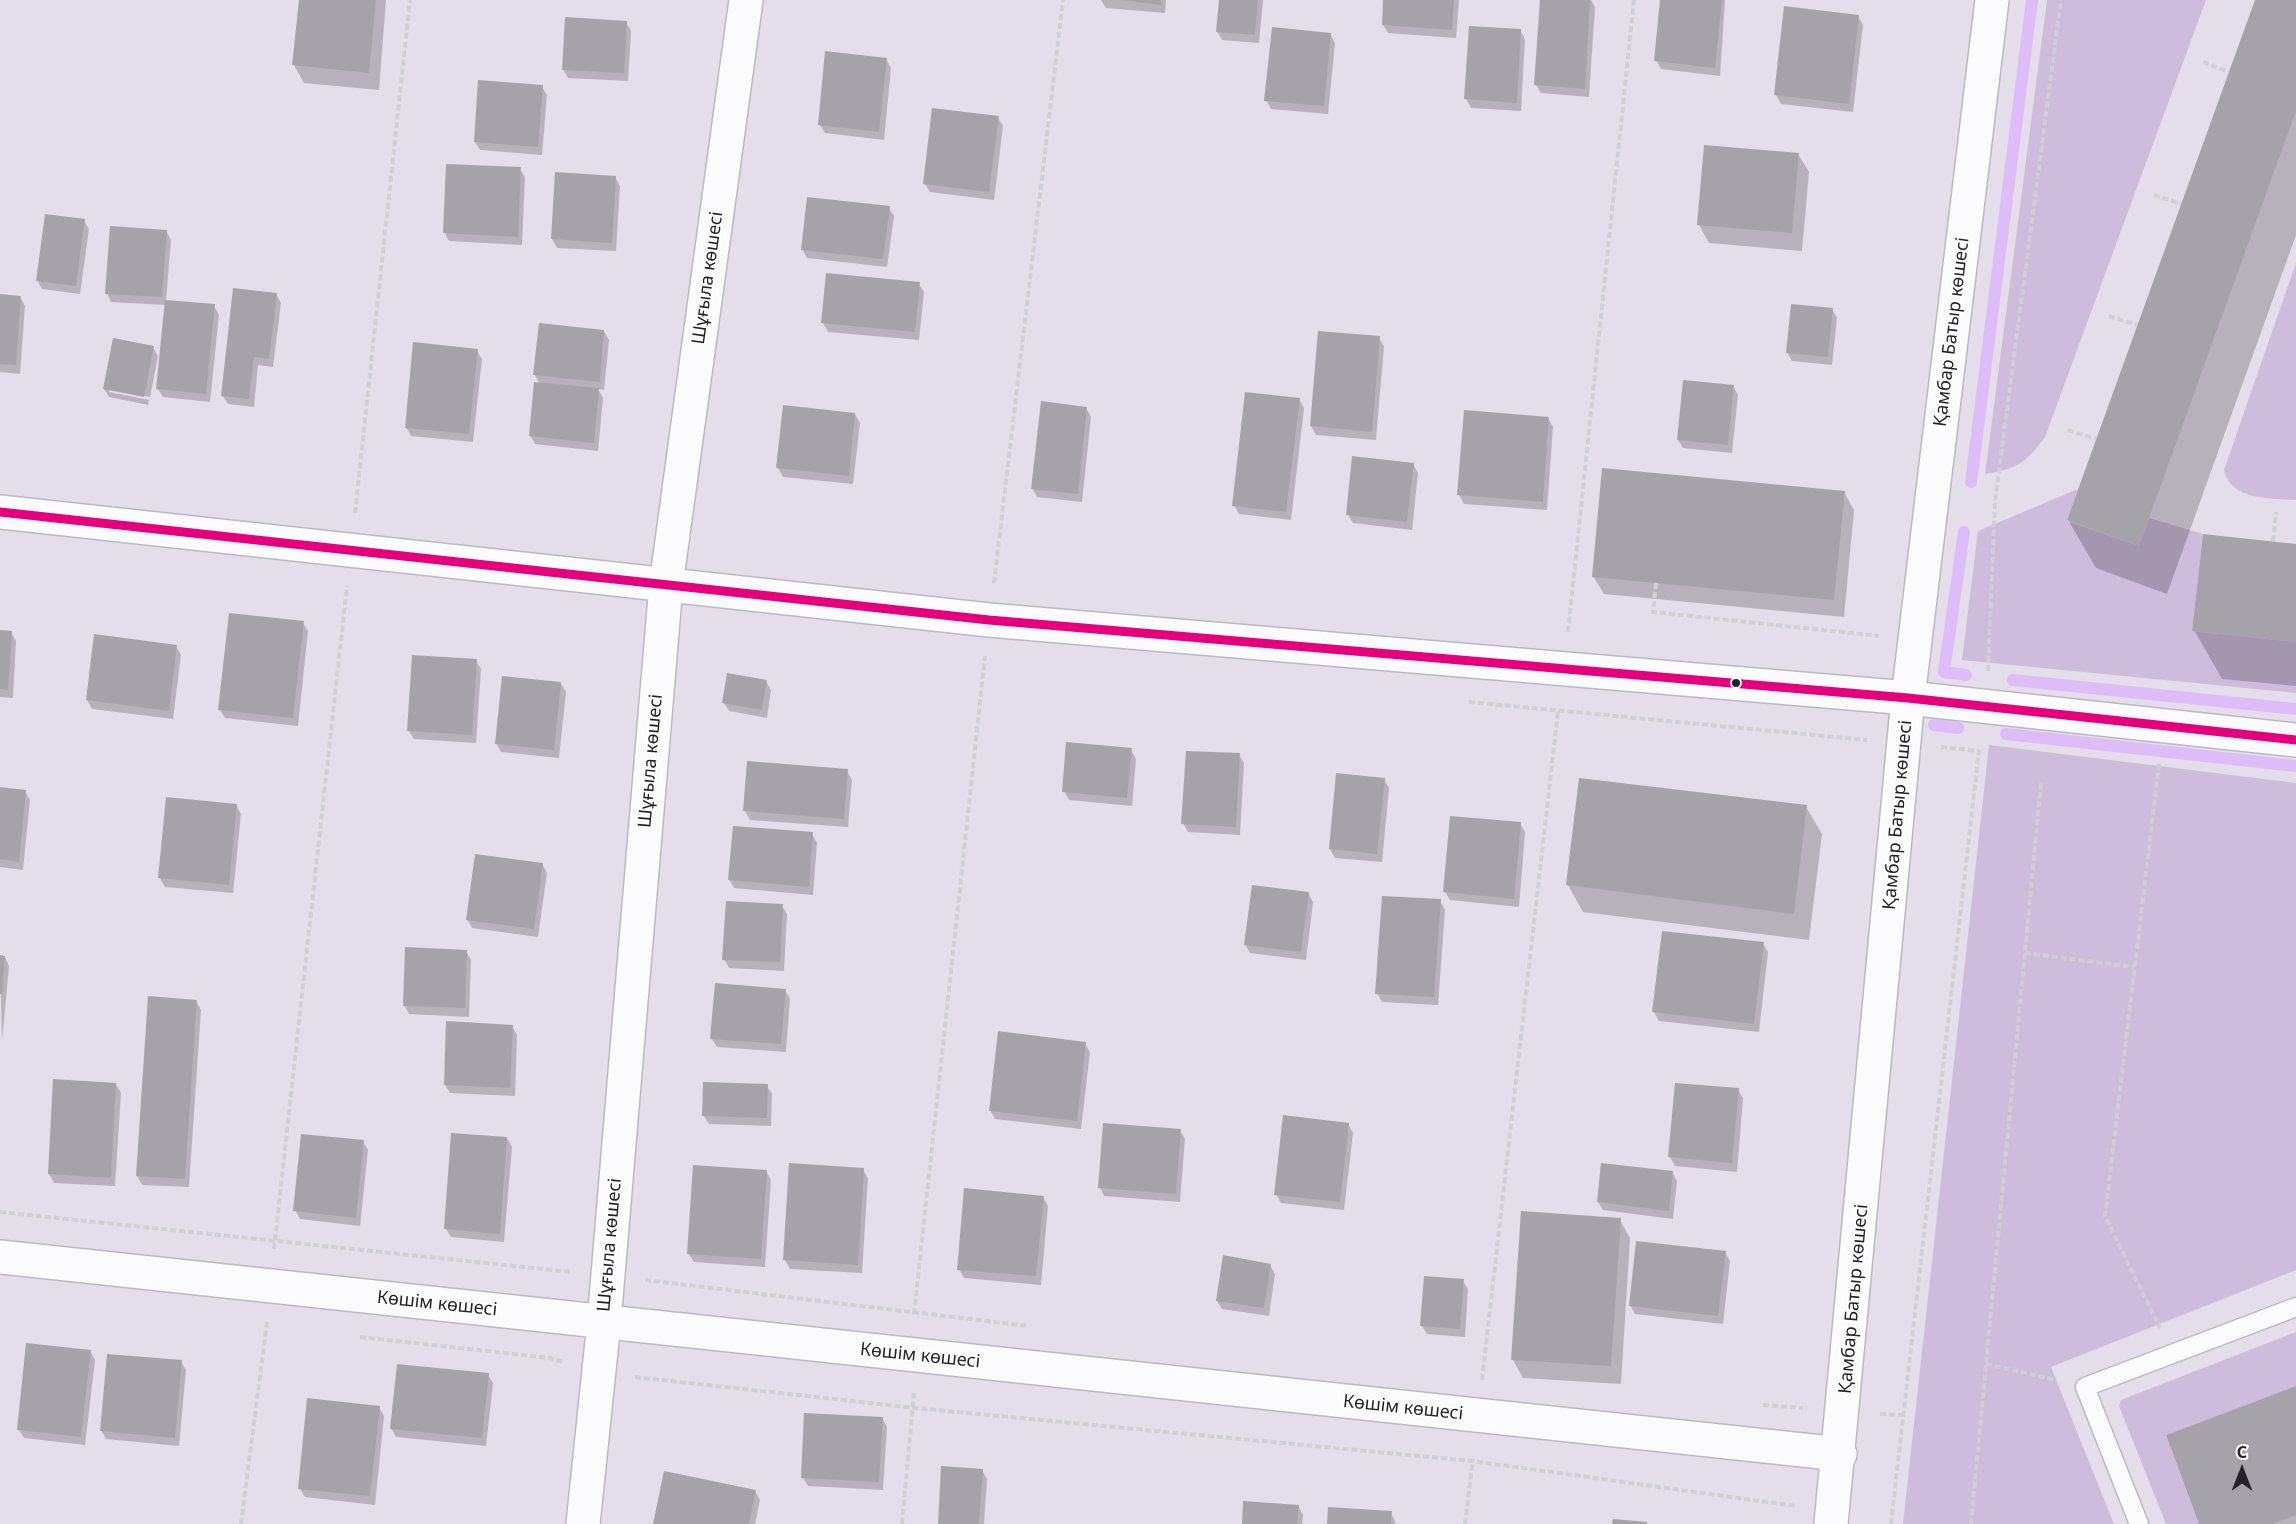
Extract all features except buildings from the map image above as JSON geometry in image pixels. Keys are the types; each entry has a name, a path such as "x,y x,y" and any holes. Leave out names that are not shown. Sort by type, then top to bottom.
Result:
{"street":[{"name":"Шұғыла көшесі","path":"583,1524 604,1322 666,585 746,0"},
{"name":"Қамбар Батыр көшесі","path":"1832,1518 1840,1454 1908,698 1992,0"},
{"path":"0,513 990,620 1908,698 2296,740"},
{"name":"Көшім көшесі","path":"0,1257 1840,1454"}],"lane":[{"path":"2139,1524 2085,1388 2296,1307"}],"path":[{"path":"241,1524 267,1326 410,0"},
{"path":"902,1524 915,1408 912,1356 914,1312 990,620 1063,0"},
{"path":"1482,1381 1564,669 1634,0"},
{"path":"1891,1524 1988,677 1995,501 2061,0"},
{"path":"2203,62 2229,72"},
{"path":"2154,195 2181,204"},
{"path":"2109,316 2137,326"},
{"path":"2068,430 2096,439"},
{"path":"2274,541 2276,512"},
{"path":"1656,583 1653,612 1915,640"},
{"path":"2158,766 2105,1216 2158,1324 2175,1352"},
{"path":"1971,1524 2041,782"},
{"path":"2025,953 2134,967"},
{"path":"0,1212 608,1276 1032,1327"},
{"path":"255,1324 278,1327"},
{"path":"349,1335 550,1358 599,1372 915,1408 1472,1461 1832,1518"},
{"path":"1986,1364 2085,1388"},
{"path":"1470,1379 1493,1382"},
{"path":"1751,1404 1903,1415"},
{"path":"1465,1524 1478,1416"}],"shaded area":[{"path":"2047,0 2206,0 2045,437 2020,463 2005,470 1985,474"},
{"path":"2296,263 2296,500 2264,498 2243,493 2234,487 2224,470"},
{"path":"2078,489 2067,521 2139,546 2149,518 2203,534 2192,631 2296,642 2296,693 1962,660 1978,531"},
{"path":"1989,745 2296,783 2296,1270 2051,1367 2114,1524 1903,1524"},
{"path":"2296,1332 2296,1386 2166,1435 2199,1524 2166,1524 2119,1406 2121,1400"}],"waterway":[{"path":"1971,482 2032,0"},
{"path":"1964,532 1944,672 1966,675"},
{"path":"2013,680 2296,709"},
{"path":"1934,725 1958,728"},
{"path":"2006,734 2296,766"}],"transit line":[{"path":"0,512 989,620 1908,698 2296,740"}]}
